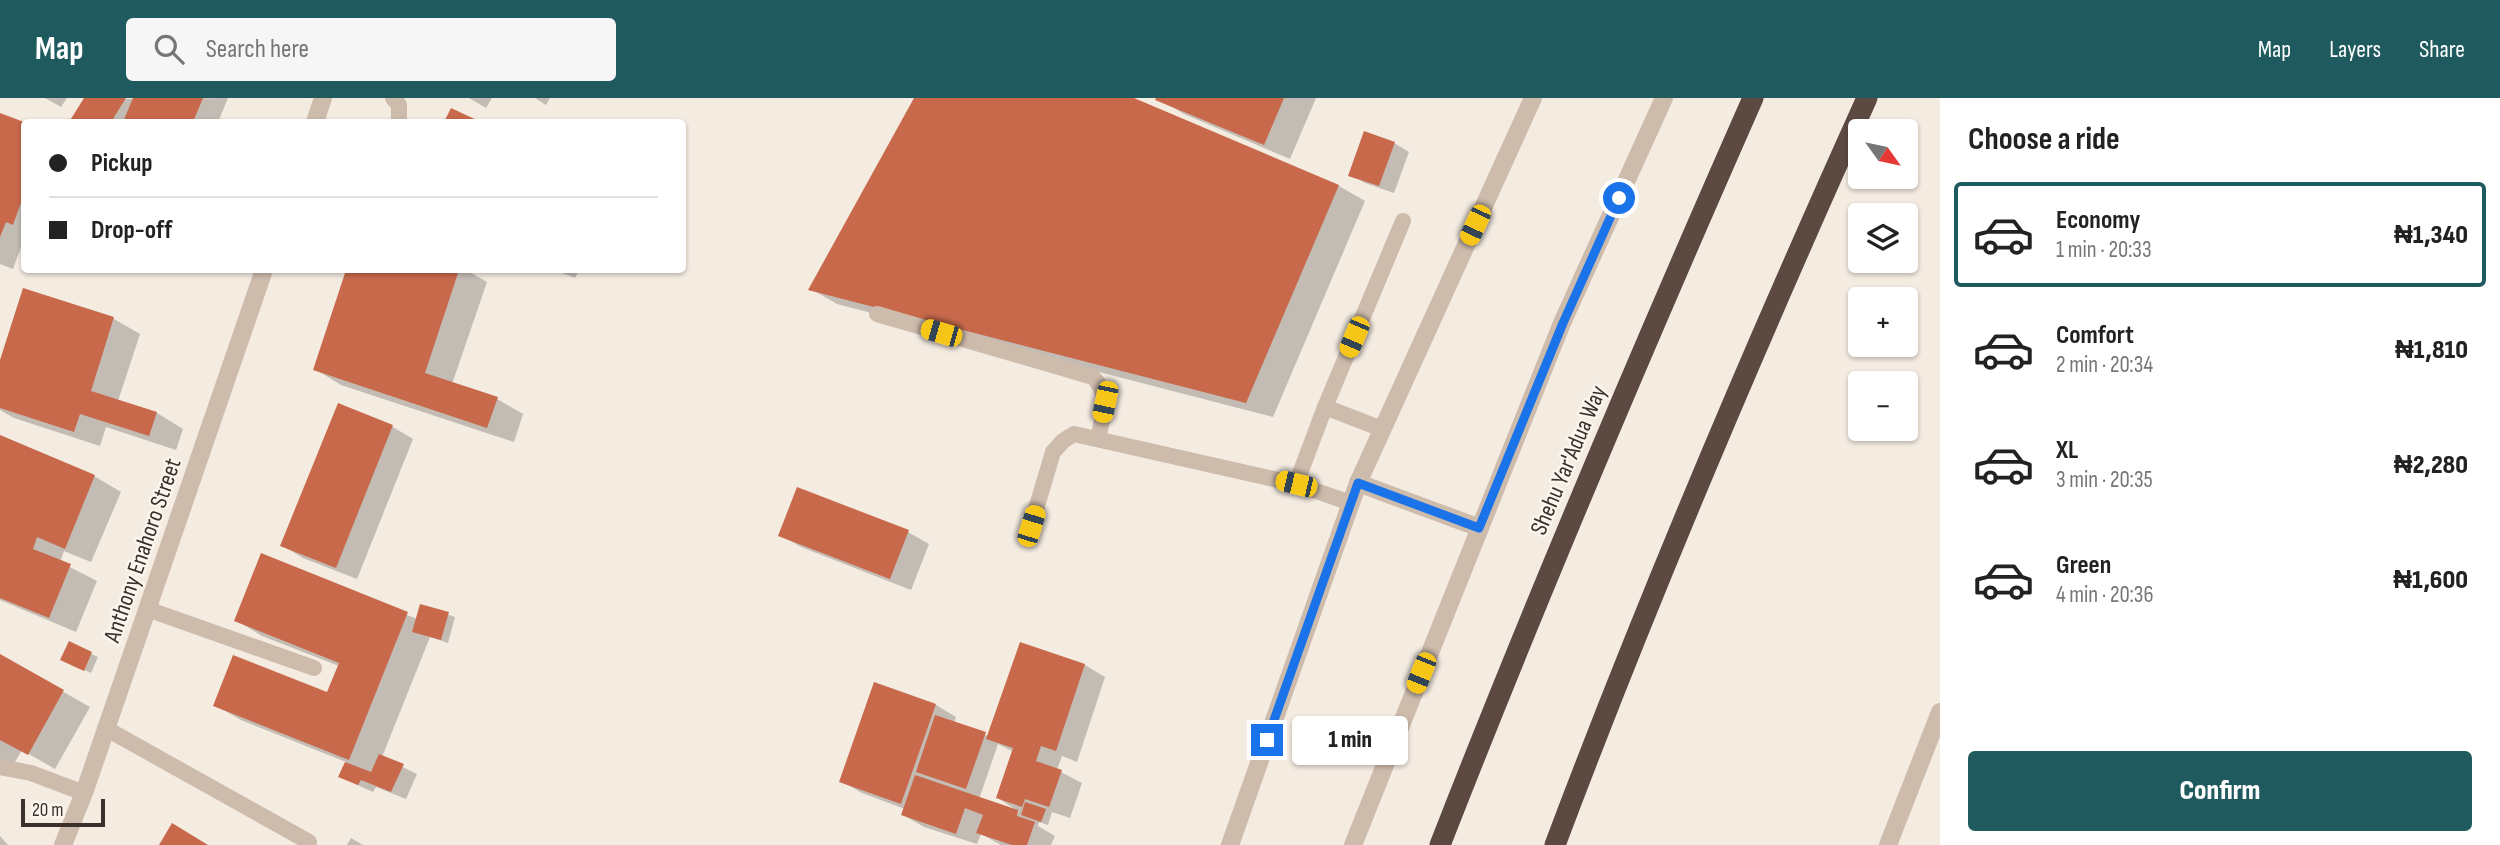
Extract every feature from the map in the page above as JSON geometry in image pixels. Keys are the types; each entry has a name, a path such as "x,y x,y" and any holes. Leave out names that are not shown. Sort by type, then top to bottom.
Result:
{"highway":[{"name":"Shehu Yar'Adua Way","path":"1440,845 1597,457 1753,98"},
{"path":"1555,845 1655,586 1776,300 1867,98"}],"street":[{"path":"316,119 323,98"},
{"path":"1230,845 1358,483 1533,98"},
{"path":"1353,845 1563,323 1664,98"},
{"name":"Anthony Enahoro Street","path":"63,845 84,793 263,273"},
{"path":"1358,483 1479,528"},
{"path":"1888,845 1940,712"}],"lane":[{"path":"393,98 399,105 399,119"},
{"path":"1296,484 1325,407 1403,221"},
{"path":"877,314 1093,377 1103,387 1105,402 1098,438"},
{"path":"1325,407 1382,429"},
{"path":"1031,526 1053,452 1074,434 1296,484 1351,503"},
{"path":"147,609 314,668"},
{"path":"105,728 309,842"},
{"path":"0,767 31,773 84,793"}],"building":[{"path":"84,98 126,98 113,119 71,119"},
{"path":"133,98 203,98 194,119 124,119"},
{"path":"914,98 1134,98 1339,185 1246,403 808,290"},
{"path":"1284,98 1264,145 1155,100"},
{"path":"451,108 475,119 446,119"},
{"path":"0,113 21,121 21,202 13,225 6,222 0,237"},
{"path":"1364,131 1395,142 1379,186 1348,176"},
{"path":"345,273 458,273 425,373 498,397 487,428 313,370"},
{"path":"23,288 114,317 91,391 157,412 149,436 80,414 74,432 0,408 0,360"},
{"path":"338,403 393,425 336,568 280,546"},
{"path":"0,435 95,475 65,549 37,537 33,549 71,564 49,618 0,598"},
{"path":"797,487 909,530 890,579 778,536"},
{"path":"261,553 408,612 349,760 213,706 233,655 327,692 339,663 234,621"},
{"path":"420,604 449,612 441,640 412,632"},
{"path":"69,641 92,652 84,671 60,660"},
{"path":"1020,642 1085,664 1056,751 1041,746 1036,761 1062,770 1049,807 1025,799 1022,807 996,798 1013,748 986,739"},
{"path":"0,654 64,690 28,755 0,740"},
{"path":"874,682 936,704 901,804 839,782"},
{"path":"935,715 986,732 966,789 916,772"},
{"path":"379,754 404,764 391,792 361,780 358,785 338,777 345,762 371,772"},
{"path":"915,775 1018,810 1017,816 1035,822 1027,845 1012,845 976,833 983,815 965,808 956,834 901,815"},
{"path":"1025,802 1046,809 1041,822 1021,815"},
{"path":"172,823 208,845 159,845"}],"route":[{"path":"1267,740 1358,483 1479,528 1563,323 1619,198"}]}
